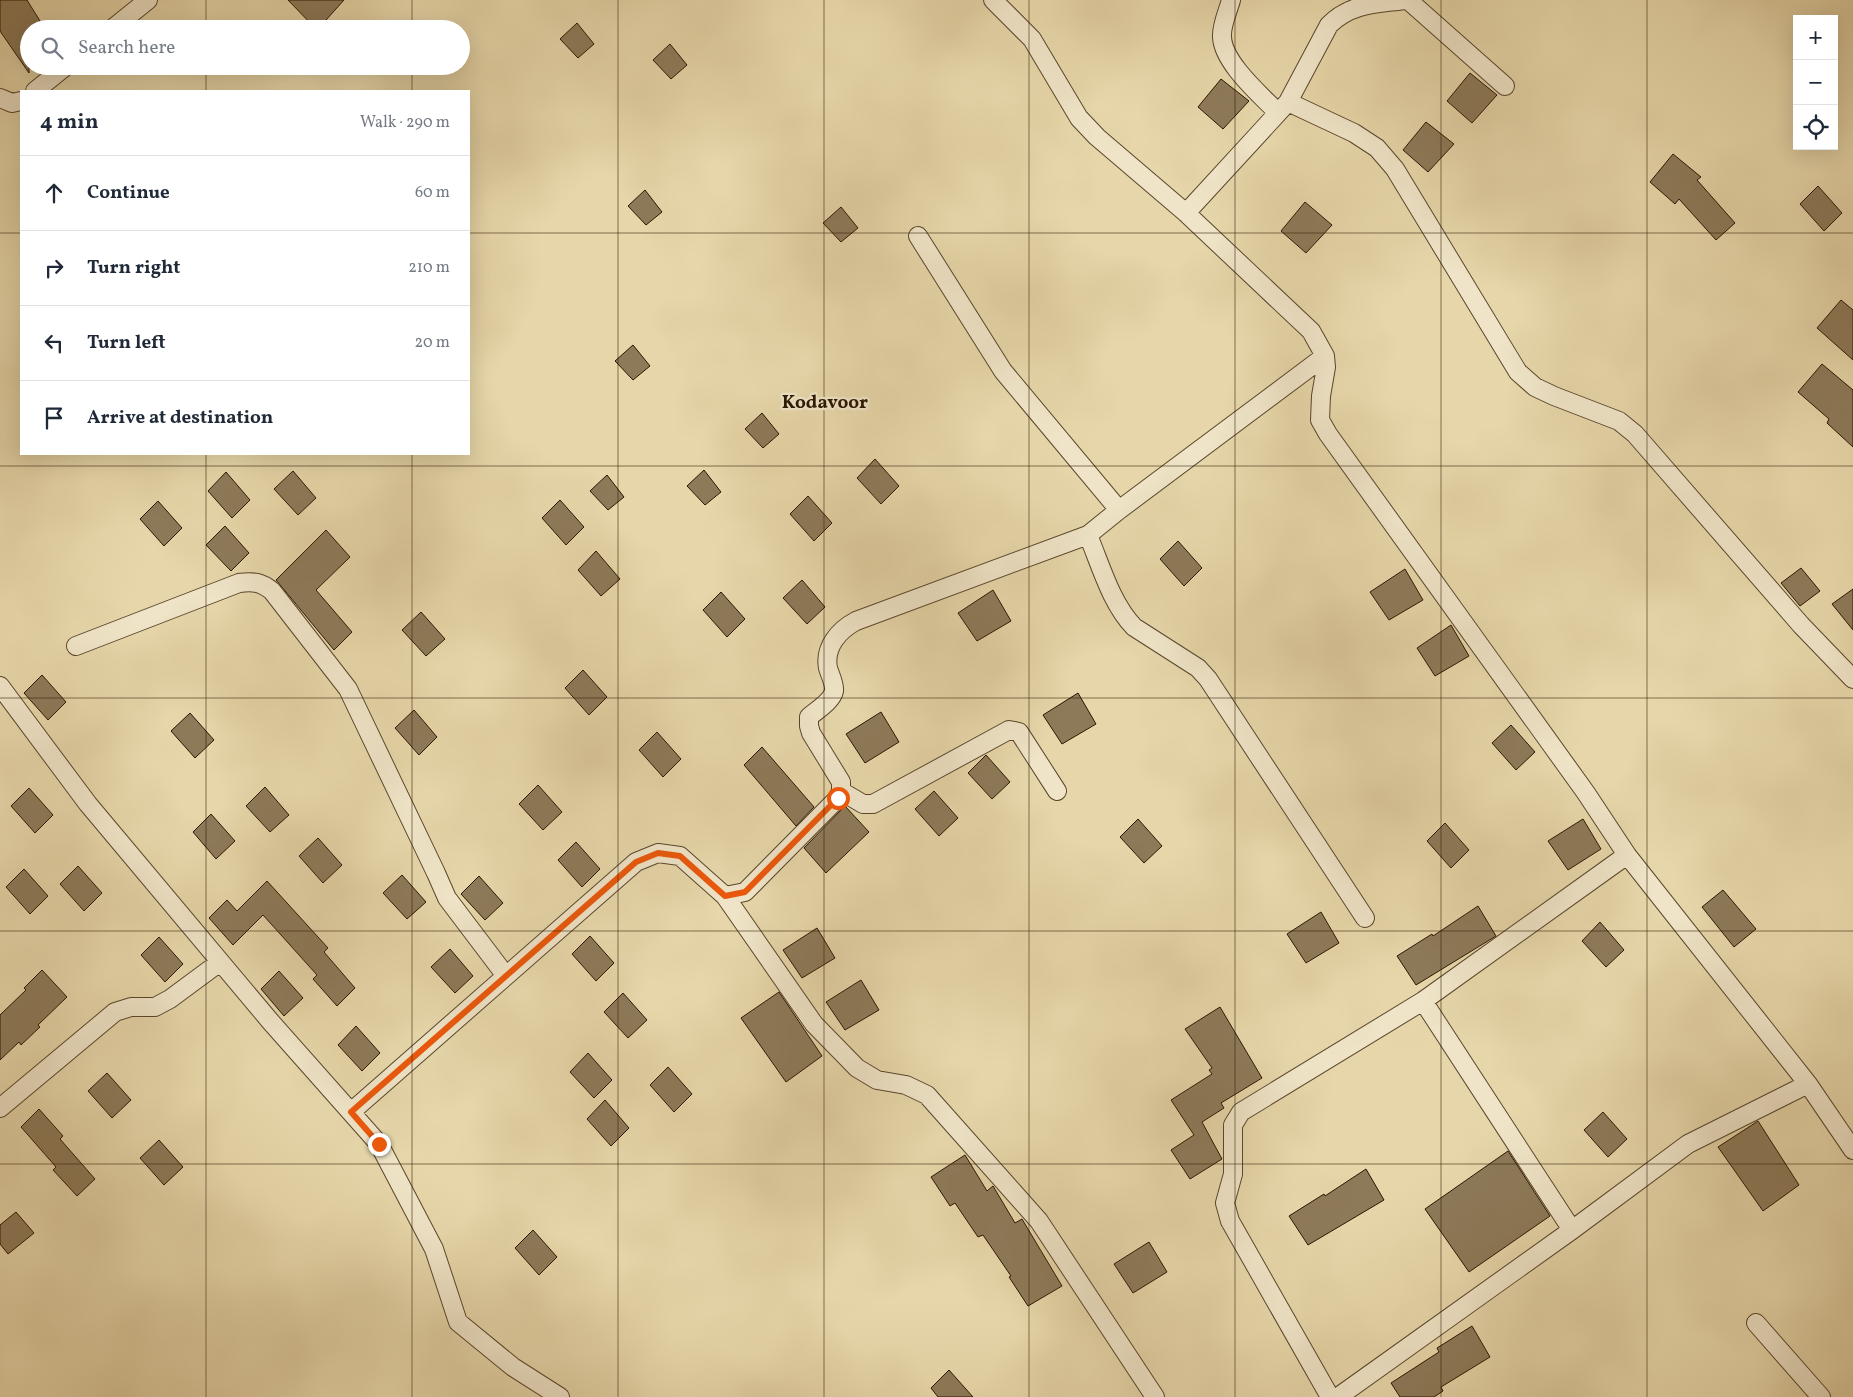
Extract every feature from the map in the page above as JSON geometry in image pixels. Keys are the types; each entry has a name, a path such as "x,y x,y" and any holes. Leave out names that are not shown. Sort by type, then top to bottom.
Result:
{"street":[{"path":"123,20 148,0"},
{"path":"993,0 1032,39 1079,118 1097,137 1186,213 1311,331 1325,356 1326,367 1321,396 1320,420 1328,434 1586,793 1627,855 1808,1084 1853,1150"},
{"path":"1231,0 1221,36 1223,49 1230,62 1283,108 1354,133 1377,148 1395,169 1518,372 1534,387 1619,421 1634,434 1801,625 1853,679"},
{"path":"1186,213 1283,108 1329,25 1338,16 1356,6 1407,0 1505,86"},
{"path":"35,90 54,75"},
{"path":"0,98 12,103 20,101"},
{"path":"918,236 1003,371 1119,510"},
{"path":"725,896 745,892 838,798 841,791 841,782 809,726 810,716 834,692 828,666 829,649 845,627 856,621 1088,535 1325,356"},
{"path":"1088,535 1119,608 1134,627 1198,668 1208,679 1365,918"},
{"path":"76,646 239,583 252,581 264,585 272,591 348,689 444,892 506,976"},
{"path":"0,686 88,804 270,1022 379,1144 434,1249 458,1322 513,1367 550,1394"},
{"path":"841,791 862,804 873,804 1009,730 1019,732 1057,791"},
{"path":"351,1112 636,862 658,853 680,856 725,896 814,1024 857,1068 877,1080 906,1085 927,1095 1039,1221 1155,1397"},
{"path":"1330,1397 1230,1221 1225,1203 1234,1174 1233,1125 1242,1112 1423,1001 1627,855"},
{"path":"0,1108 115,1012 131,1007 155,1007 170,999 220,962"},
{"path":"1423,1001 1572,1230"},
{"path":"1338,1397 1572,1230 1688,1144 1808,1084"},
{"path":"1756,1323 1821,1397"}],"building":[{"path":"0,0 27,0 39,20 20,20 20,60 0,31"},
{"path":"288,0 344,0 326,20 307,20"},
{"path":"577,23 594,44 578,58 560,39"},
{"path":"670,44 687,65 671,79 653,60"},
{"path":"1470,73 1497,95 1472,123 1447,101"},
{"path":"1221,79 1249,101 1223,129 1198,107"},
{"path":"1426,122 1454,144 1428,172 1403,150"},
{"path":"1673,154 1701,177 1697,180 1735,223 1716,240 1679,199 1675,204 1650,182"},
{"path":"1818,186 1842,213 1824,231 1800,204"},
{"path":"645,190 662,212 646,225 628,206"},
{"path":"1305,202 1332,225 1306,253 1281,231"},
{"path":"841,207 858,228 841,242 823,223"},
{"path":"1841,300 1853,310 1853,360 1817,328"},
{"path":"633,345 650,366 633,380 615,361"},
{"path":"1822,364 1853,390 1853,447 1827,423 1829,419 1798,392"},
{"path":"762,413 779,434 763,448 745,429"},
{"path":"875,459 899,486 881,504 857,478"},
{"path":"704,470 721,492 705,505 687,486"},
{"path":"293,471 316,498 298,515 274,489"},
{"path":"226,472 250,500 232,518 208,491"},
{"path":"607,475 624,497 608,510 590,491"},
{"path":"808,496 832,523 814,541 790,514"},
{"path":"560,500 584,527 566,545 542,518"},
{"path":"158,501 182,528 164,546 140,519"},
{"path":"225,526 249,553 231,571 206,545"},
{"path":"326,530 350,557 316,590 352,632 334,650 276,580"},
{"path":"1178,541 1202,568 1184,586 1160,559"},
{"path":"596,551 620,579 601,596 578,570"},
{"path":"1801,568 1820,591 1800,606 1781,583"},
{"path":"1405,569 1423,600 1389,620 1370,592"},
{"path":"802,580 825,607 807,624 783,598"},
{"path":"1853,589 1853,630 1832,604"},
{"path":"993,590 1011,621 977,641 958,613"},
{"path":"721,592 745,619 727,637 703,610"},
{"path":"421,612 445,639 426,656 402,630"},
{"path":"1451,625 1469,656 1435,676 1417,648"},
{"path":"583,670 607,697 589,715 565,688"},
{"path":"42,675 66,702 48,720 24,693"},
{"path":"1078,693 1096,724 1062,744 1043,715"},
{"path":"414,710 437,737 419,755 395,728"},
{"path":"881,712 899,742 865,763 846,734"},
{"path":"190,713 214,740 195,758 171,731"},
{"path":"1511,725 1535,752 1516,770 1492,743"},
{"path":"657,732 681,759 663,777 639,750"},
{"path":"762,747 814,807 796,826 744,765"},
{"path":"986,755 1010,782 992,799 968,773"},
{"path":"538,785 562,812 543,830 519,804"},
{"path":"265,787 289,815 270,832 246,806"},
{"path":"29,788 53,815 35,833 11,806"},
{"path":"934,791 958,818 939,836 915,809"},
{"path":"845,806 869,832 826,873 804,848"},
{"path":"211,814 235,841 216,859 193,832"},
{"path":"1138,819 1162,846 1144,863 1120,837"},
{"path":"1583,819 1601,849 1568,870 1548,841"},
{"path":"1445,823 1469,850 1451,868 1427,841"},
{"path":"318,838 342,865 323,883 299,856"},
{"path":"576,842 600,869 582,887 558,860"},
{"path":"78,866 102,893 84,911 60,884"},
{"path":"24,869 48,896 30,914 6,887"},
{"path":"402,875 426,902 407,919 383,893"},
{"path":"479,876 503,903 485,920 461,894"},
{"path":"267,881 328,948 324,952 355,988 337,1006 313,979 317,975 263,915 233,945 209,918 227,900 237,911"},
{"path":"1723,890 1756,929 1734,947 1702,907"},
{"path":"1478,906 1496,936 1416,985 1397,956 1432,934 1433,936"},
{"path":"1321,912 1339,943 1306,963 1287,934"},
{"path":"1600,922 1624,950 1606,967 1582,941"},
{"path":"817,928 835,958 802,978 783,950"},
{"path":"590,936 614,963 596,981 572,954"},
{"path":"159,937 183,964 165,982 141,955"},
{"path":"450,949 473,976 455,993 431,967"},
{"path":"42,970 67,997 38,1025 40,1027 21,1045 19,1042 0,1060 0,1015 26,990 24,988"},
{"path":"279,971 303,998 284,1016 261,989"},
{"path":"861,980 879,1010 845,1030 826,1002"},
{"path":"779,992 822,1056 786,1082 741,1018"},
{"path":"623,993 647,1020 628,1038 604,1012"},
{"path":"1220,1007 1262,1078 1221,1103 1224,1108 1202,1122 1222,1159 1190,1179 1171,1150 1194,1135 1171,1100 1212,1074 1209,1070 1212,1068 1185,1029"},
{"path":"356,1026 380,1053 362,1071 338,1045"},
{"path":"588,1053 612,1080 594,1098 570,1072"},
{"path":"668,1067 692,1094 674,1112 650,1085"},
{"path":"107,1073 131,1100 112,1118 88,1091"},
{"path":"605,1100 629,1128 611,1146 587,1119"},
{"path":"39,1109 63,1136 60,1139 95,1179 77,1196 53,1170 56,1167 21,1127"},
{"path":"1603,1112 1627,1139 1608,1157 1584,1130"},
{"path":"1758,1121 1799,1185 1763,1211 1718,1147"},
{"path":"159,1140 183,1167 164,1185 140,1158"},
{"path":"1508,1151 1550,1216 1469,1272 1425,1209"},
{"path":"965,1155 987,1191 993,1186 1015,1223 1022,1219 1062,1286 1028,1306 1009,1277 1011,1276 983,1235 978,1237 955,1203 950,1206 931,1177"},
{"path":"1366,1169 1384,1200 1308,1245 1289,1216 1324,1194 1325,1196"},
{"path":"16,1212 34,1233 8,1254 0,1244 0,1225"},
{"path":"533,1230 557,1257 539,1275 515,1248"},
{"path":"1149,1242 1167,1272 1133,1293 1114,1264"},
{"path":"1472,1326 1490,1357 1441,1387 1443,1391 1434,1397 1400,1397 1391,1383 1439,1352 1437,1348"},
{"path":"949,1370 973,1397 938,1397 931,1388"}],"district":[{"name":"Kodavoor","path":"825,403"}],"route":[{"path":"379,1144 351,1112 636,862 658,853 680,856 719,892 725,896 738,895 745,892 838,798"}]}
